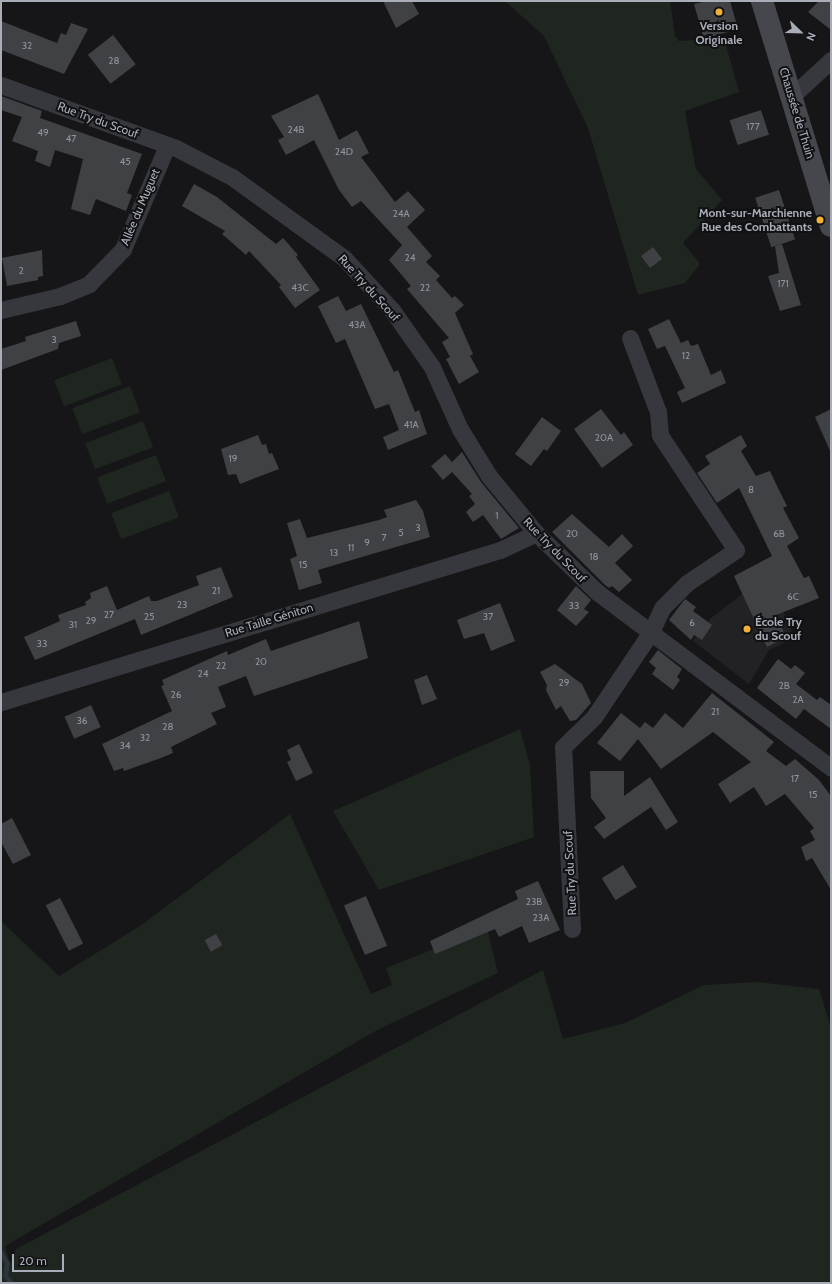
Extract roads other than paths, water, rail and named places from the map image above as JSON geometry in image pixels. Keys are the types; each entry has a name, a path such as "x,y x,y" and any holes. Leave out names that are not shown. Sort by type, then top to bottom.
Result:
{"main road":[{"name":"Chaussée de Thuin","path":"762,1 831,226"}],"street":[{"path":"792,96 831,60"},
{"name":"Rue Try du Scouf","path":"1,84 167,146 232,177 344,258 392,310 432,368 460,429 489,476 536,533 597,592 831,768"},
{"name":"Allée du Muguet","path":"1,310 60,296 90,284 123,249 167,146"},
{"name":"Rue Try du Scouf","path":"572,929 563,747 594,717 651,632 662,608 687,583 736,550 660,435 658,412 630,338"},
{"name":"Rue Taille Géniton","path":"1,702 500,550 536,533"}],"waterway":[{"path":"1,1253 7,1263 5,1275 11,1283"}],"place":[{"name":"Version Originale","path":"719,12"},
{"name":"Mont-sur-Marchienne Rue des Combattants","path":"820,220"},
{"name":"École Try du Scouf","path":"747,629"}]}
